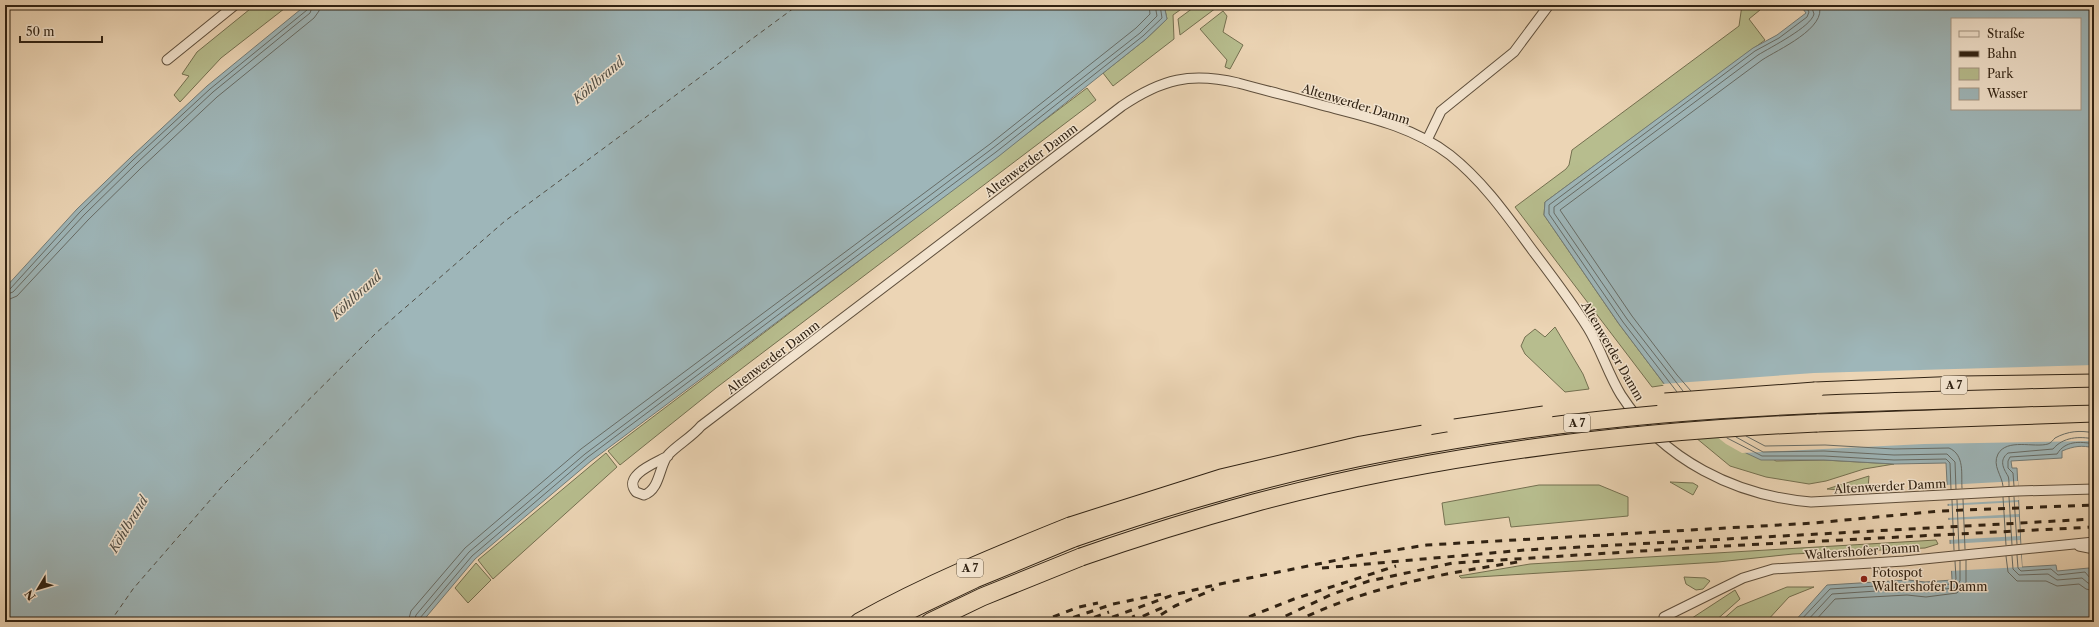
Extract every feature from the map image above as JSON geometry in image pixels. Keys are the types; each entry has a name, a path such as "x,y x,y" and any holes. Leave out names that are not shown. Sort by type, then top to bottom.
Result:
{"highway":[{"name":"A 7","path":"872,620 921,590 1006,552 1077,524 1221,478 1361,445 1502,420 1701,399 1815,391 1954,385 2094,383"},
{"name":"A 7","path":"872,620 1034,554 1150,512 1224,490 1302,471 1412,448 1533,428 1662,414 1815,403 2094,396"},
{"name":"A 7","path":"930,622 982,597 1036,575 1081,557 1145,535 1255,503 1326,486 1437,464 1595,441 1738,427 2094,413"}],"street":[{"path":"166,60 235,5"},
{"path":"1427,140 1441,111 1514,52 1549,5"},
{"name":"Altenwerder Damm","path":"668,456 708,422 1122,106 1157,85 1183,78 1216,79 1347,111 1385,123 1427,140 1465,168 1494,199 1584,323 1628,405 1650,430 1678,454 1710,475 1729,484 1780,499 1822,501 2018,491 2094,489"},
{"name":"Waltershofer Damm","path":"1664,617 1743,578 1773,569 1942,557 2094,542"},
{"name":"Waltershofer Damm","path":"2072,545 2094,549"}],"green space":[{"path":"255,5 289,5 221,58 180,102 174,95 189,76 182,74 197,52"},
{"path":"1164,5 1187,5 1173,15 1174,39 1113,86 1103,73 1146,39 1167,19"},
{"path":"1197,5 1220,5 1180,35 1178,19"},
{"path":"1742,5 1766,5 1749,19 1765,40 1545,202 1544,215 1619,324 1665,385 1652,387 1515,207 1566,169 1569,165 1572,150 1739,26"},
{"path":"1223,11 1227,16 1223,32 1243,45 1230,69 1225,67 1227,60 1200,29"},
{"path":"1087,88 1096,100 716,388 620,465 608,451"},
{"path":"1555,327 1583,374 1589,389 1565,392 1525,354 1521,346 1525,337 1535,329 1545,337"},
{"path":"1689,411 1776,461 1824,460 1894,464 1864,469 1826,481 1809,484 1766,477 1730,466 1684,428 1672,414"},
{"path":"606,453 617,467 493,579 478,560"},
{"path":"1869,476 1868,488 1842,490 1827,489"},
{"path":"1670,482 1693,483 1698,486 1693,495"},
{"path":"1539,485 1599,485 1628,497 1628,516 1511,527 1509,517 1445,525 1442,503"},
{"path":"1936,540 1938,544 1925,548 1793,554 1718,562 1461,578 1459,576 1530,564"},
{"path":"476,563 491,580 468,603 455,588"},
{"path":"1684,577 1705,578 1710,581 1703,589 1696,590 1686,584"},
{"path":"1787,587 1814,587 1789,597 1766,622 1720,622 1737,607"},
{"path":"1735,590 1740,599 1714,622 1686,622"}],"water":[{"name":"Köhlbrand","path":"306,5 1164,5 1167,19 1146,39 999,156 591,461 475,559 422,622 5,622 5,288 77,209 131,157 207,86"},
{"path":"1800,5 2094,5 2094,448 2078,446 2070,448 2062,451 2062,458 2011,461 2012,468 2017,468 2022,567 2056,565 2057,571 2089,568 2094,580 2094,622 1794,622 1827,585 1908,580 1925,582 1952,580 1946,463 1894,464 1824,460 1761,460 1746,453 1706,427 1665,385 1619,324 1544,215 1545,202 1753,48 1777,35 1806,13"}],"pier":[{"path":"2094,365 2094,402 1687,412 1662,384 1814,373"},
{"path":"2094,404 2094,441 1924,444 1742,453 1726,444 1697,421 1814,413"},
{"path":"2018,481 2019,500 1946,504 1945,485"},
{"path":"2018,502 2019,514 1947,518 1946,506"},
{"path":"2019,517 2020,536 1948,540 1947,520"},
{"path":"2020,540 2022,567 1949,571 1948,544"}],"ferry route":[{"path":"110,622 133,589 225,483 376,333 505,221 798,5"}],"railway":[{"path":"1099,622 1173,595 1215,585 1357,556 1427,545 1814,523 1940,511 2094,505"},
{"path":"1322,568 1525,550 2094,519"},
{"path":"1273,622 1330,595 1369,581 1453,563 1705,547 2094,527"},
{"path":"1295,622 1349,600 1404,583 1518,562"},
{"path":"1236,622 1294,599 1396,566"},
{"path":"1149,622 1175,606 1214,589"},
{"path":"1060,622 1113,604 1162,594"},
{"path":"1040,622 1079,607 1098,603"},
{"path":"1130,622 1166,606"},
{"path":"1081,622 1109,612"},
{"path":"1119,622 1135,616"}],"place":[{"name":"Fotospot Waltershofer Damm","path":"1864,579"}]}
